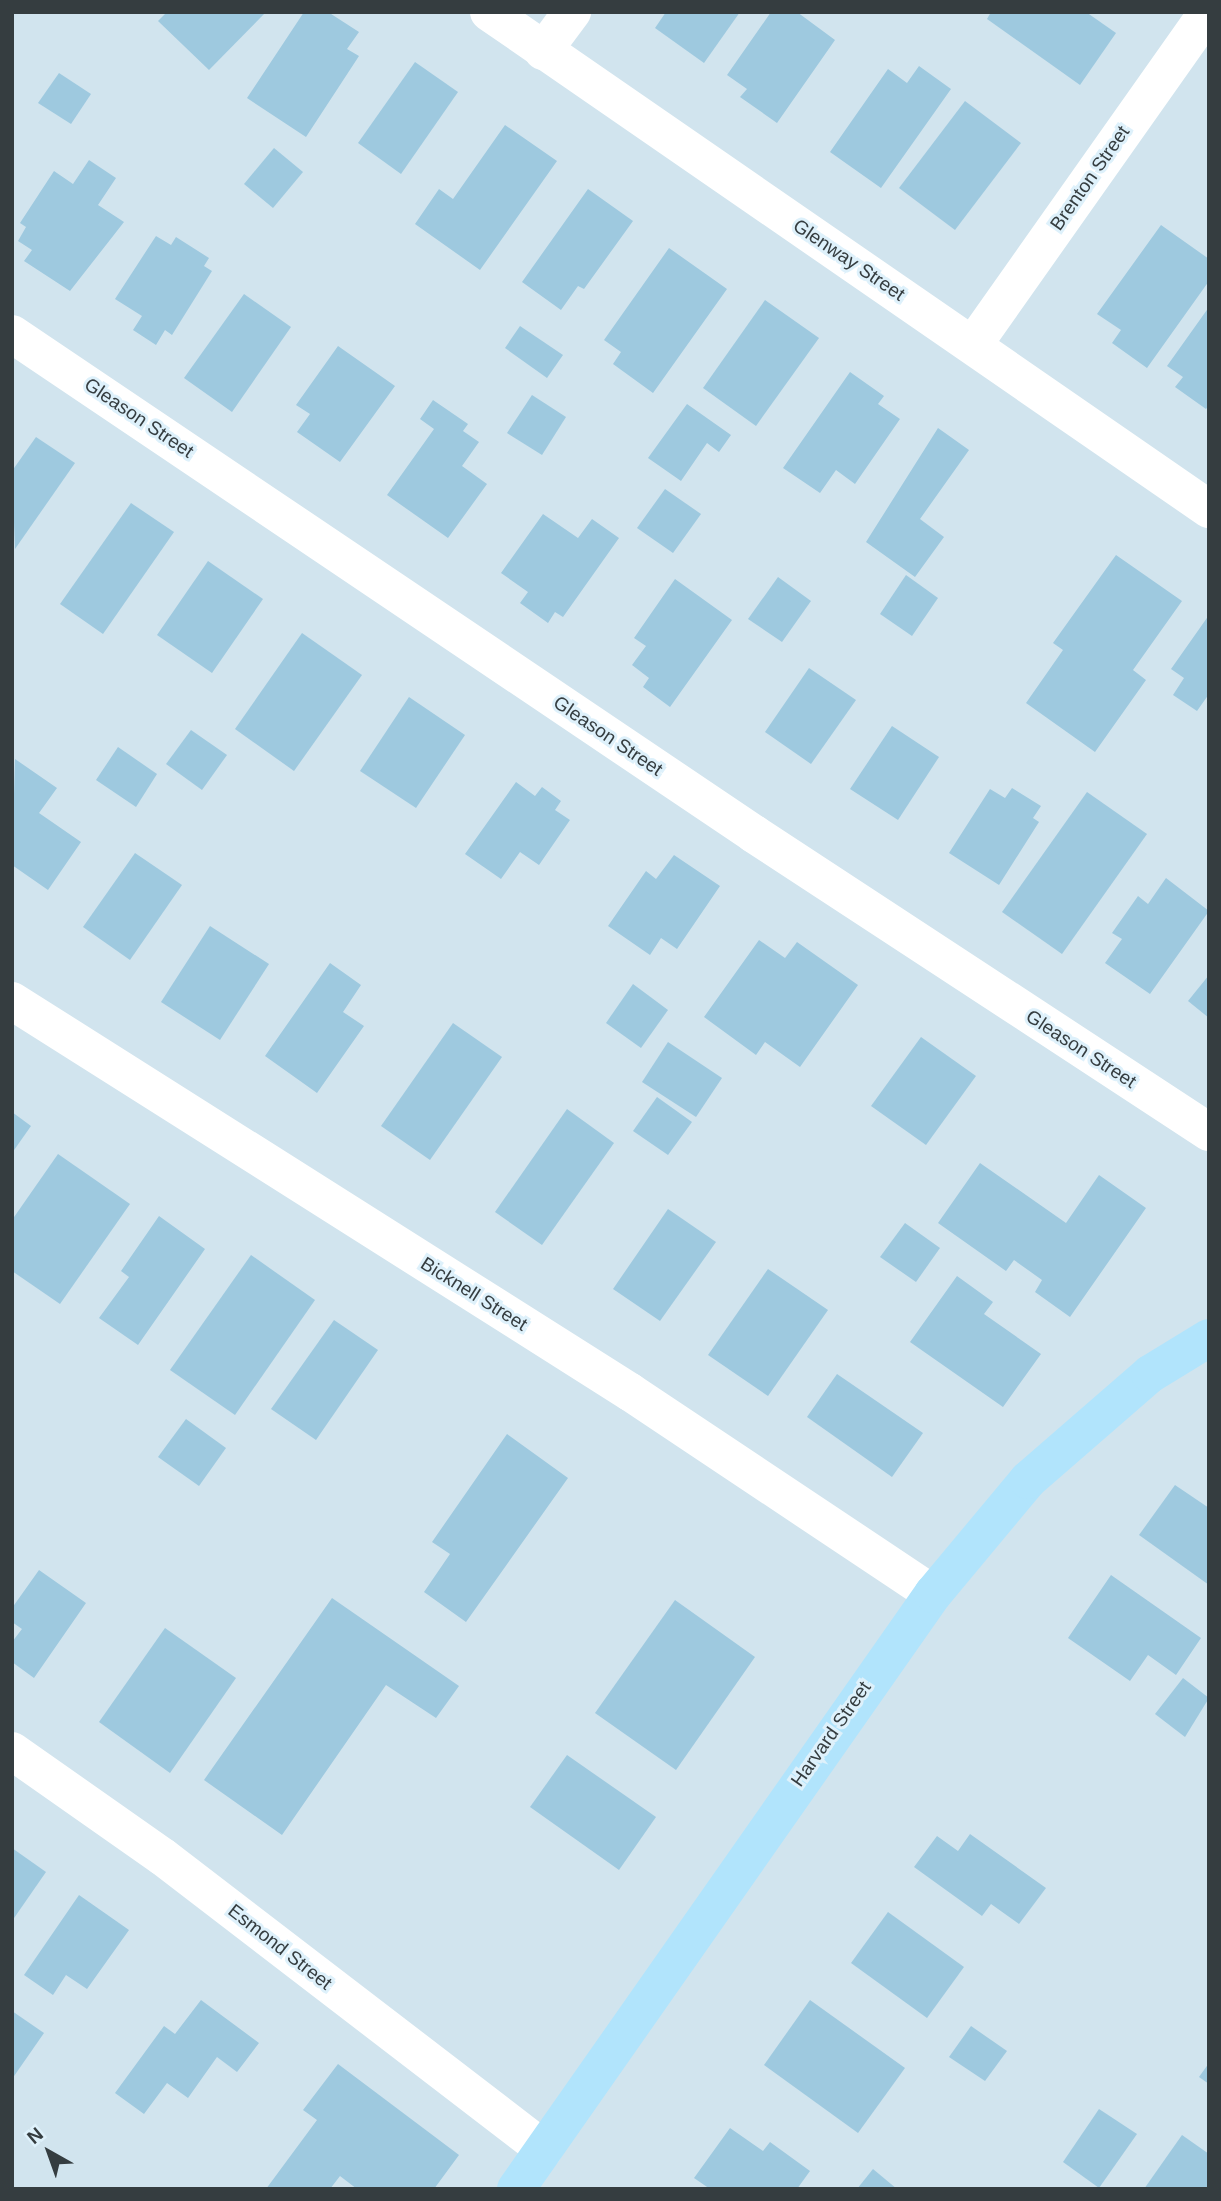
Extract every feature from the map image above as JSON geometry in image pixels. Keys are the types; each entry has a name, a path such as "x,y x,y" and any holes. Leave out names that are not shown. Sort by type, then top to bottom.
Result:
{"main road":[{"name":"Harvard Street","path":"516,2189 933,1594 1028,1480 1150,1374 1209,1338"}],"street":[{"name":"Glenway Street","path":"489,12 1209,509"},
{"path":"543,51 572,12"},
{"name":"Brenton Street","path":"973,345 1208,12"},
{"name":"Gleason Street","path":"12,334 742,827 1209,1132"},
{"name":"Bicknell Street","path":"12,1001 630,1392 933,1594"},
{"name":"Esmond Street","path":"12,1751 163,1857 544,2149"}],"building":[{"path":"167,12 266,12 209,70 158,21"},
{"path":"304,12 328,12 359,32 347,49 359,56 306,137 247,98"},
{"path":"666,12 740,12 704,63 655,28"},
{"path":"771,12 797,12 835,40 777,123 740,97 747,89 727,75"},
{"path":"991,12 1086,12 1116,33 1080,85 987,19"},
{"path":"415,62 458,92 401,174 358,143"},
{"path":"919,66 951,89 881,188 830,152 888,69 907,83"},
{"path":"59,73 91,94 71,124 38,103"},
{"path":"965,101 1021,143 955,230 899,188"},
{"path":"505,125 557,161 480,270 415,224 439,189 453,199"},
{"path":"274,148 303,172 273,208 244,184"},
{"path":"89,160 116,178 98,205 124,222 70,291 24,261 32,250 18,241 26,227 20,223 54,171 73,184"},
{"path":"588,189 633,221 584,289 578,286 561,310 522,282"},
{"path":"1161,225 1209,259 1209,281 1147,368 1112,343 1121,330 1097,314"},
{"path":"156,236 171,245 176,237 209,258 204,266 212,271 172,335 165,330 156,345 133,330 142,316 115,299"},
{"path":"669,248 727,289 653,393 613,364 621,352 604,340"},
{"path":"244,294 291,327 232,412 184,378"},
{"path":"765,300 819,338 756,426 703,388"},
{"path":"1209,307 1209,405 1206,409 1175,387 1183,377 1167,366"},
{"path":"520,326 563,355 547,378 505,348"},
{"path":"338,346 395,386 340,462 297,432 310,414 296,405"},
{"path":"850,372 884,396 878,404 900,419 855,484 836,470 820,493 783,468"},
{"path":"532,395 566,417 542,455 507,433"},
{"path":"433,400 468,424 463,431 479,442 462,466 487,484 448,538 387,495 434,429 420,419"},
{"path":"687,404 731,435 719,452 707,443 681,481 648,458"},
{"path":"938,428 969,450 920,519 944,537 915,577 866,542"},
{"path":"36,437 75,463 15,549 12,471"},
{"path":"665,489 701,514 673,553 637,528"},
{"path":"131,503 174,532 103,634 60,604"},
{"path":"543,514 578,538 592,519 619,538 563,617 555,612 548,623 520,603 528,592 501,573"},
{"path":"1116,555 1182,601 1133,670 1146,680 1095,752 1026,703 1063,650 1053,643"},
{"path":"208,561 263,599 212,673 157,635"},
{"path":"906,575 938,598 912,636 880,614"},
{"path":"778,577 811,601 782,642 748,619"},
{"path":"675,579 732,620 670,707 643,687 649,678 632,665 646,646 634,638"},
{"path":"1209,615 1209,694 1197,711 1173,695 1184,678 1171,669"},
{"path":"302,633 362,675 294,771 235,729"},
{"path":"809,668 856,700 811,764 765,732"},
{"path":"409,697 465,735 416,808 360,771"},
{"path":"892,726 939,757 898,820 850,789"},
{"path":"191,730 227,755 202,790 166,764"},
{"path":"118,747 157,774 136,807 96,780"},
{"path":"15,759 57,788 39,813 81,842 48,890 12,865"},
{"path":"516,782 535,796 542,787 561,801 555,810 570,820 539,865 520,852 501,879 465,854"},
{"path":"1012,788 1041,806 1033,818 1039,822 999,885 949,853 990,789 1005,798"},
{"path":"1087,792 1147,834 1062,954 1002,912"},
{"path":"135,853 182,885 130,960 83,927"},
{"path":"674,855 720,886 677,949 661,938 650,955 608,926 646,871 656,879"},
{"path":"1166,878 1209,911 1150,994 1105,963 1122,939 1112,933 1138,896 1148,904"},
{"path":"210,926 269,964 220,1040 161,1002"},
{"path":"759,940 785,958 797,942 858,985 800,1067 765,1042 756,1055 704,1017"},
{"path":"330,963 361,985 343,1012 364,1026 317,1093 265,1056"},
{"path":"1209,975 1209,1018 1188,1001"},
{"path":"633,984 668,1010 641,1048 606,1023"},
{"path":"453,1023 502,1057 430,1160 381,1126"},
{"path":"921,1037 976,1076 926,1145 871,1106"},
{"path":"668,1042 722,1078 696,1117 642,1082"},
{"path":"657,1097 692,1122 668,1155 633,1131"},
{"path":"567,1109 614,1143 542,1245 495,1212"},
{"path":"12,1112 31,1126 12,1153"},
{"path":"58,1154 130,1204 60,1304 12,1271 12,1220"},
{"path":"980,1163 1066,1223 1099,1175 1146,1208 1070,1317 1035,1292 1042,1280 1014,1260 1006,1271 938,1223"},
{"path":"668,1209 716,1242 660,1321 613,1289"},
{"path":"159,1216 205,1249 138,1345 99,1318 129,1277 121,1271"},
{"path":"905,1223 940,1248 916,1282 880,1257"},
{"path":"251,1255 315,1300 235,1415 170,1370"},
{"path":"768,1269 828,1310 768,1396 708,1355"},
{"path":"957,1276 993,1302 984,1314 1041,1354 1003,1407 910,1342"},
{"path":"334,1320 378,1350 316,1440 271,1409"},
{"path":"837,1374 923,1433 892,1477 807,1417"},
{"path":"186,1419 226,1448 199,1486 158,1457"},
{"path":"507,1434 568,1478 466,1622 424,1592 450,1554 432,1542"},
{"path":"1175,1485 1209,1508 1209,1585 1139,1535"},
{"path":"39,1570 86,1603 34,1678 12,1662 12,1642 22,1629 12,1622 12,1608"},
{"path":"1111,1575 1201,1638 1176,1675 1148,1655 1130,1681 1068,1638"},
{"path":"332,1598 459,1686 436,1718 386,1685 282,1835 204,1780"},
{"path":"675,1600 755,1657 676,1770 595,1713"},
{"path":"165,1628 236,1678 170,1773 99,1722"},
{"path":"1183,1678 1209,1698 1185,1737 1155,1714"},
{"path":"567,1755 656,1817 619,1870 530,1807"},
{"path":"970,1834 1046,1888 1019,1924 991,1904 982,1916 914,1867 937,1836 958,1851"},
{"path":"12,1848 46,1872 12,1921"},
{"path":"79,1895 129,1930 87,1989 66,1975 53,1995 24,1975"},
{"path":"888,1912 964,1967 927,2018 851,1963"},
{"path":"201,2000 259,2043 237,2072 217,2057 188,2098 167,2083 144,2114 115,2093 164,2026 175,2034"},
{"path":"810,2000 905,2068 858,2133 764,2065"},
{"path":"12,2011 44,2033 12,2079"},
{"path":"971,2026 1007,2051 985,2081 949,2057"},
{"path":"1209,2063 1209,2084 1199,2077"},
{"path":"338,2064 459,2155 434,2189 357,2189 340,2176 330,2189 266,2189 317,2120 303,2110"},
{"path":"1099,2109 1137,2134 1099,2188 1063,2162"},
{"path":"730,2128 763,2151 770,2142 810,2171 797,2189 710,2189 694,2178"},
{"path":"1182,2135 1209,2154 1209,2189 1144,2189"},
{"path":"873,2169 897,2189 857,2189"}]}
